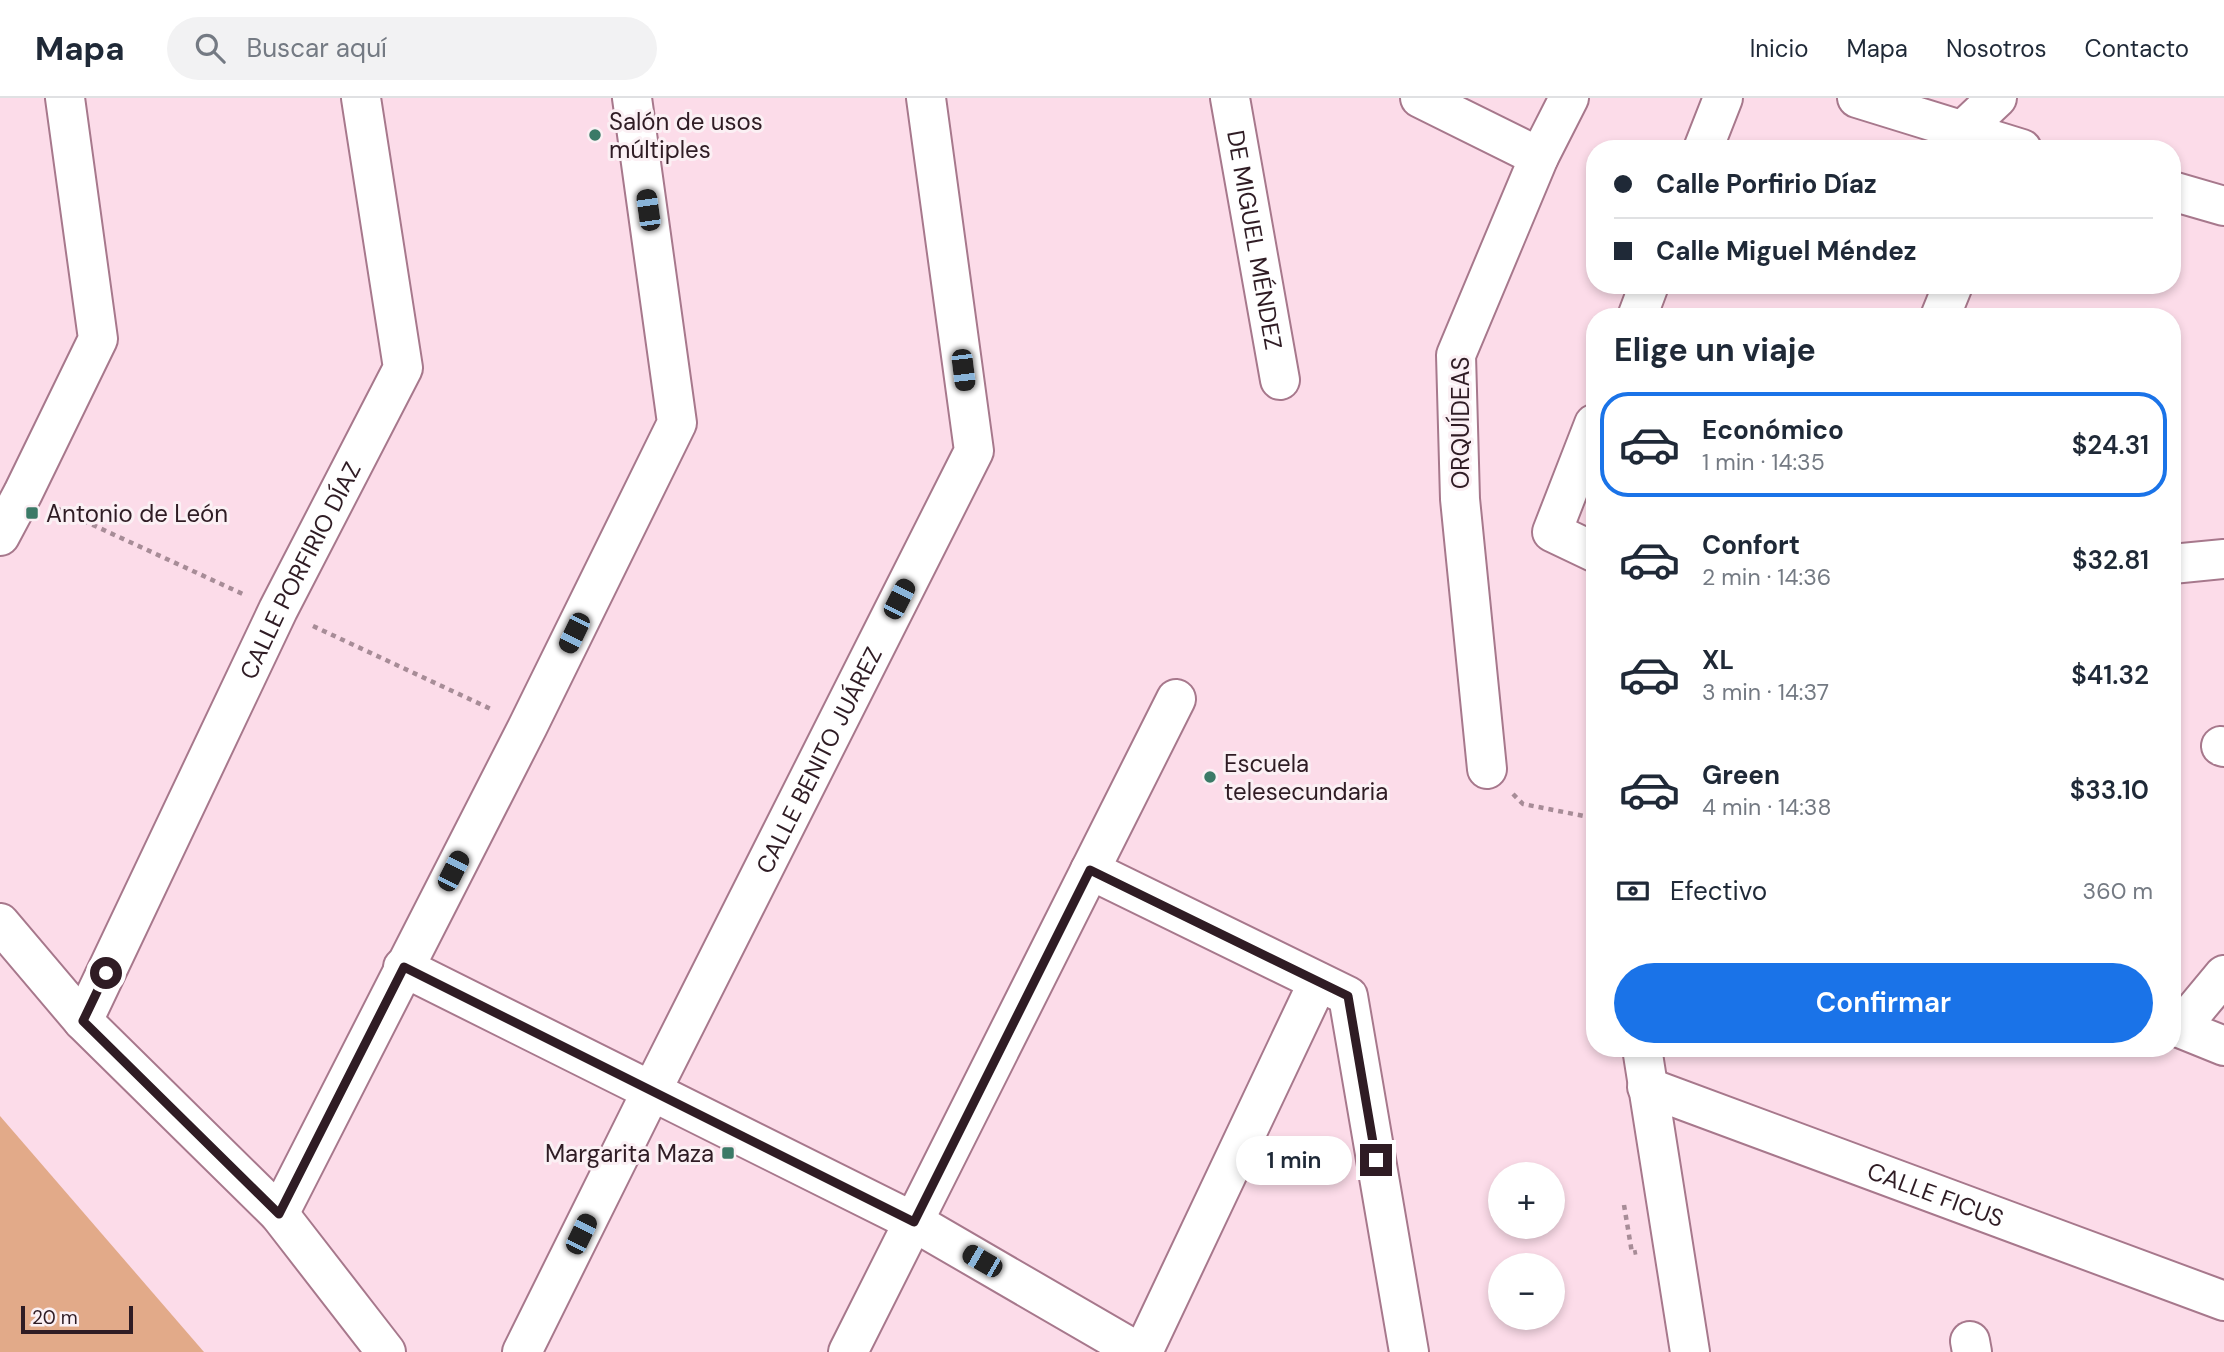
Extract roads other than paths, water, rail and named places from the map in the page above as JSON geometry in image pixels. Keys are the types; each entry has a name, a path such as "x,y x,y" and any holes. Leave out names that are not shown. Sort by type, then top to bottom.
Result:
{"street":[{"path":"0,536 98,339 65,98"},
{"name":"CALLE PORFIRIO DÍAZ","path":"83,1021 278,610 403,368 361,98"},
{"path":"279,1214 528,726 677,423 632,98"},
{"name":"DE MIGUEL MÉNDEZ","path":"1230,98 1280,380"},
{"path":"1420,98 1539,157"},
{"name":"ORQUÍDEAS","path":"1487,769 1460,499 1456,355 1539,157 1569,98"},
{"path":"1707,140 1723,98"},
{"path":"1857,98 1990,140"},
{"path":"1962,131 1997,98"},
{"name":"CALLE BENITO JUÁREZ","path":"522,1352 974,451 933,99"},
{"path":"2181,194 2224,206"},
{"path":"1586,445 1552,532 1586,548"},
{"path":"2181,563 2224,559"},
{"path":"848,1352 1176,699"},
{"path":"1090,870 1348,996 1409,1352"},
{"path":"0,923 83,1021 279,1214 386,1352"},
{"path":"404,967 914,1222 1140,1352 1318,982"},
{"path":"2181,1022 2224,975"},
{"path":"2181,1029 2224,1046"},
{"path":"1643,1057 1690,1352"},
{"name":"CALLE FICUS","path":"1647,1087 2224,1301"}],"place":[{"name":"Salón de usos múltiples","path":"595,135"},
{"name":"Antonio de León","path":"32,513"},
{"name":"Escuela telesecundaria","path":"1210,777"},
{"name":"Margarita Maza","path":"728,1153"}]}
